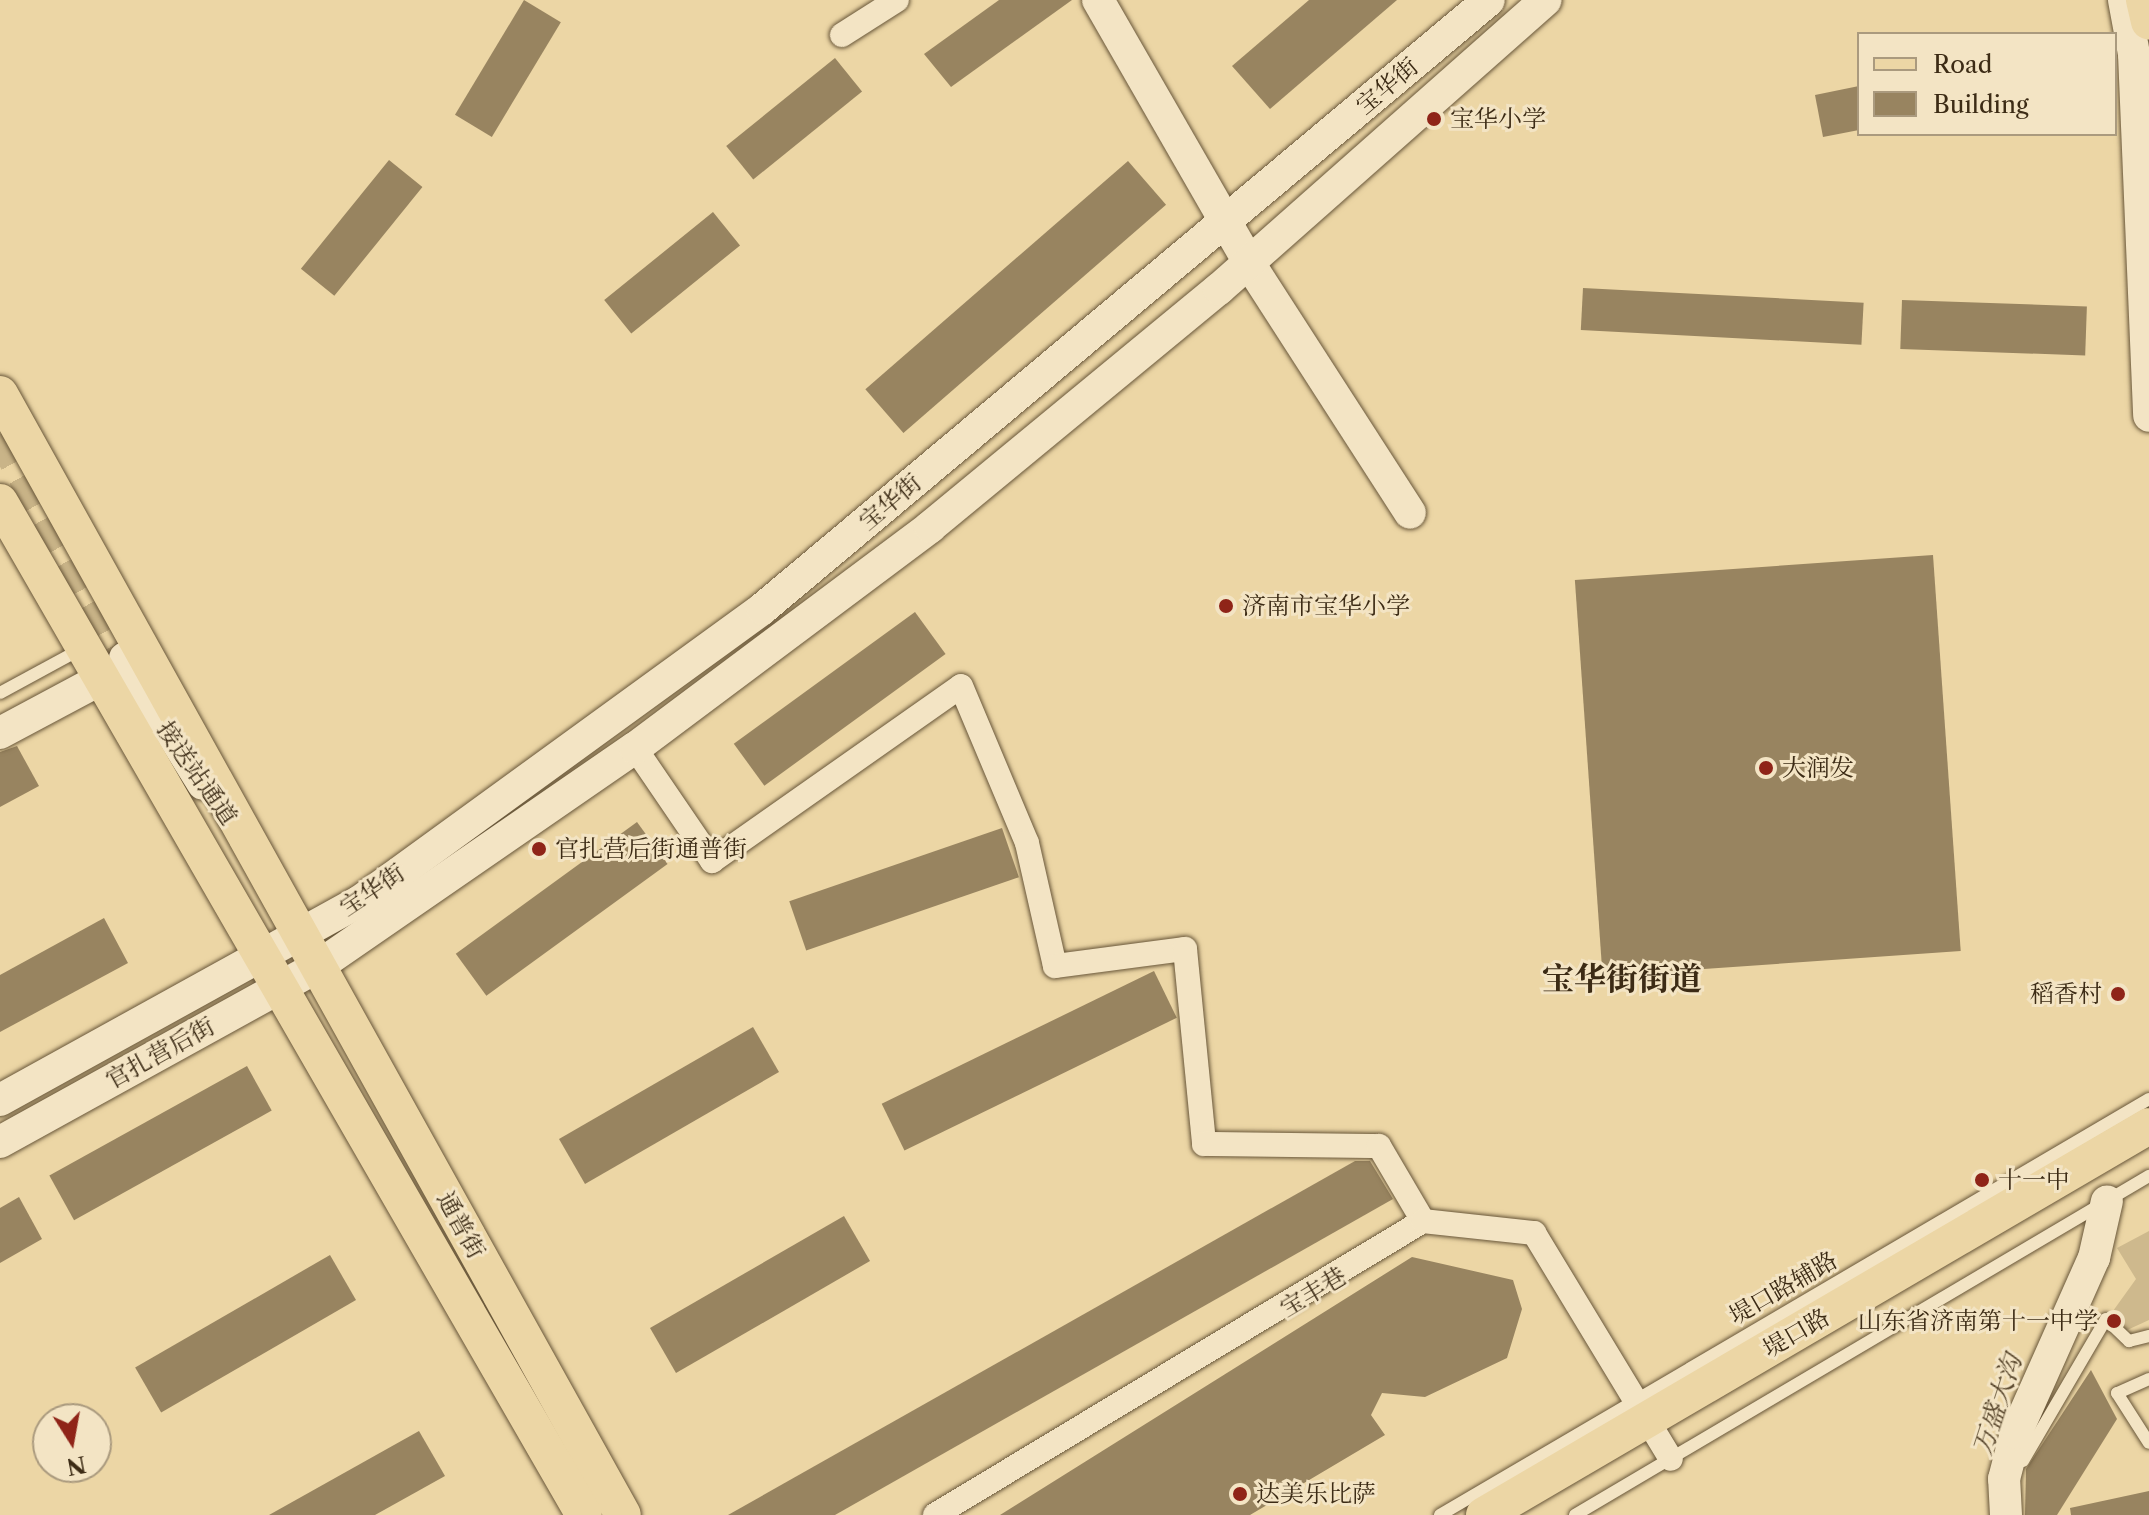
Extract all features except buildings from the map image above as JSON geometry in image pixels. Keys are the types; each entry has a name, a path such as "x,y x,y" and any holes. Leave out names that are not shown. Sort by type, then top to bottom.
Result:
{"main road":[{"path":"1098,0 1249,263 1410,513"},
{"name":"宝华街","path":"257,958 359,902 762,609 1489,0"},
{"name":"宝华街","path":"320,965 635,748 930,527 1249,263 1546,0"},
{"path":"2124,0 2135,70 2149,416"},
{"path":"2144,0 2149,21"},
{"name":"通普街","path":"0,394 276,883 623,1515"},
{"name":"通普街","path":"0,502 84,648 114,668 257,958 584,1515"},
{"path":"0,733 114,668"},
{"name":"接送站通道","path":"114,668 276,883"},
{"name":"官扎营后街","path":"0,1100 257,958"},
{"name":"官扎营后街","path":"0,1142 320,965"},
{"name":"堤口路","path":"1523,1515 1653,1429 2149,1126"},
{"name":"堤口路","path":"1484,1515 2149,1170"},
{"path":"2006,1515 2004,1479 2016,1433 2094,1258 2107,1201"}],"street":[{"path":"842,35 897,0"},
{"path":"635,748 712,861 961,686 1027,843 1055,966 1185,949 1204,1144 1379,1146 1423,1221 1534,1233 1653,1429"},
{"name":"宝丰巷","path":"935,1515 1423,1221"}],"lane":[{"path":"0,693 84,648"},
{"name":"堤口路辅路","path":"1575,1515 1653,1429 2149,1099"},
{"name":"堤口路辅路","path":"1440,1515 1653,1429 2107,1201 2149,1170"},
{"path":"2018,1515 2020,1468 2036,1428 2106,1319 2129,1341 2149,1336"},
{"path":"2149,1379 2117,1393 2149,1443"}],"shaded area":[{"path":"2149,1231 2149,1320 2125,1331 2113,1311 2136,1279 2117,1248"}],"tunnel":[{"path":"0,434 125,658"}],"place":[{"name":"宝华小学","path":"1434,119"},
{"name":"济南市宝华小学","path":"1226,606"},
{"name":"大润发","path":"1766,768"},
{"name":"官扎营后街通普街","path":"539,849"},
{"name":"稻香村","path":"2118,994"},
{"name":"十一中","path":"1982,1180"},
{"name":"山东省济南第十一中学","path":"2114,1321"},
{"name":"达美乐比萨","path":"1240,1494"}],"district":[{"name":"宝华街街道","path":"1622,979"}],"water label":[{"name":"万盛大沟","path":"1998,1405"}]}
